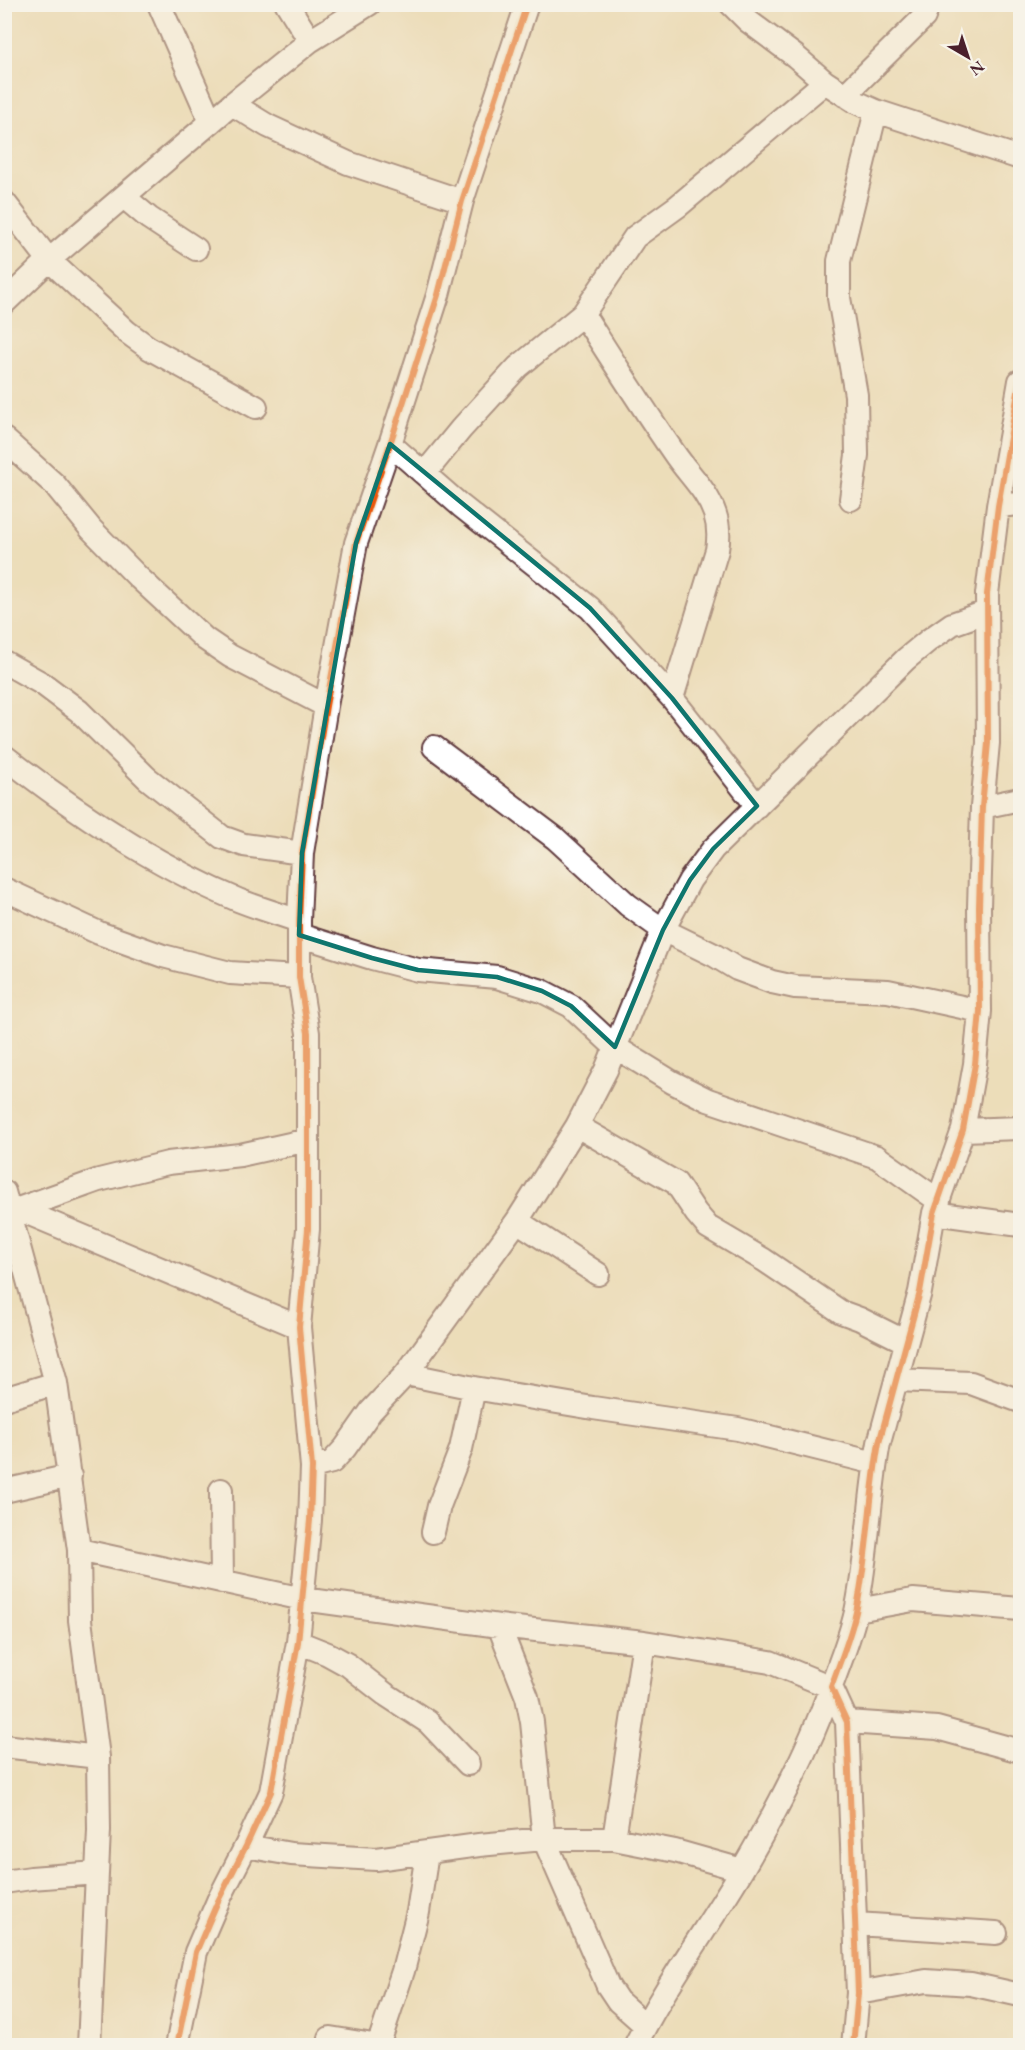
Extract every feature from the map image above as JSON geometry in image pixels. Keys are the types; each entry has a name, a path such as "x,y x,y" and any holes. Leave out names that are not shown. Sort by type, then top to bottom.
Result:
{"street":[{"path":"159,4 211,122"},
{"path":"287,4 310,41"},
{"path":"4,303 49,260 232,104 310,41 369,4"},
{"path":"177,2046 195,1952 271,1792 298,1642 303,1599 312,1467 299,1327 308,1229 308,1033 299,977 299,928 302,853 326,706 356,543 438,295 462,201 527,4"},
{"path":"731,4 748,21 845,95 876,111 1020,158"},
{"path":"845,95 924,17 927,8 925,4"},
{"path":"425,473 461,429 518,368 583,314 635,237 678,206 825,82"},
{"path":"232,104 268,126 348,163 462,201"},
{"path":"851,499 857,455 856,395 839,298 839,261 876,111"},
{"path":"124,197 149,219 196,249"},
{"path":"4,202 49,260 127,332 149,348 255,407"},
{"path":"583,314 658,431 702,488 715,513 720,535 717,550 672,698"},
{"path":"635,2046 681,1965 742,1869 794,1775 831,1687 857,1610 867,1554 875,1463 920,1292 937,1207 963,1130 975,1064 980,1011 979,907 982,807 988,743 986,612 1009,505 1020,381"},
{"path":"4,439 55,485 91,529 138,577 205,639 230,656 326,706"},
{"path":"390,444 461,506 590,608 672,698 758,806"},
{"path":"312,1467 332,1462 345,1448 371,1411 406,1374 517,1221 578,1126 615,1047 663,930 690,880 713,849 906,659 952,624 986,612"},
{"path":"4,662 43,684 79,711 147,778 222,837 244,845 302,853"},
{"path":"434,747 530,818 628,905 663,930 737,969 772,982 795,987 888,991 980,1011"},
{"path":"4,756 109,831 185,875 299,928 372,958 418,970 497,977 542,992 571,1006 615,1047 672,1082 708,1100 877,1157 937,1207 1020,1225"},
{"path":"982,807 1020,799"},
{"path":"4,889 99,933 163,956 230,973 299,977"},
{"path":"578,1126 676,1183 708,1227 764,1260 841,1312 906,1342"},
{"path":"963,1130 1020,1128"},
{"path":"10,1207 99,1180 168,1163 240,1155 308,1140"},
{"path":"10,1207 299,1327"},
{"path":"10,1207 56,1383 79,1550 80,1620 98,1757 97,1873 89,2046"},
{"path":"517,1221 598,1274"},
{"path":"406,1374 474,1388 738,1429 875,1463"},
{"path":"896,1380 971,1383 1020,1401"},
{"path":"4,1399 56,1383"},
{"path":"433,1532 461,1449 474,1388"},
{"path":"4,1491 70,1476"},
{"path":"220,1490 222,1582"},
{"path":"79,1550 303,1599 499,1626 644,1642 770,1662 831,1687 847,1722 858,1993 852,2046"},
{"path":"857,1610 913,1600 1020,1609"},
{"path":"499,1626 527,1697 532,1722 544,1839 608,1986 618,2001 645,2025"},
{"path":"298,1642 348,1665 428,1722 468,1764"},
{"path":"614,1839 644,1642"},
{"path":"847,1722 937,1728 1020,1751"},
{"path":"4,1746 98,1757"},
{"path":"246,1846 291,1854 376,1859 544,1839 614,1839 675,1851 742,1869"},
{"path":"330,2038 379,2045 416,1922 427,1853"},
{"path":"4,1882 97,1873"},
{"path":"856,1924 996,1933"},
{"path":"858,1993 926,1981 971,1984 1020,1995"}],"highlighted area":[{"path":"390,444 590,608 672,698 757,806 713,849 690,880 663,930 615,1047 571,1006 542,991 497,977 418,970 299,935 302,853 356,543"}],"cycle path":[{"path":"177,2046 196,1952 271,1792 298,1642 310,1520 312,1467 299,1327 308,1229 308,1033 299,977 299,921 302,853 326,706 356,543 438,295 462,201 527,4"},
{"path":"853,2046 858,1993 847,1722 831,1687 857,1607 879,1443 920,1292 934,1213 963,1130 975,1064 980,1011 979,907 982,807 988,743 987,594 998,506 1020,381"}]}
